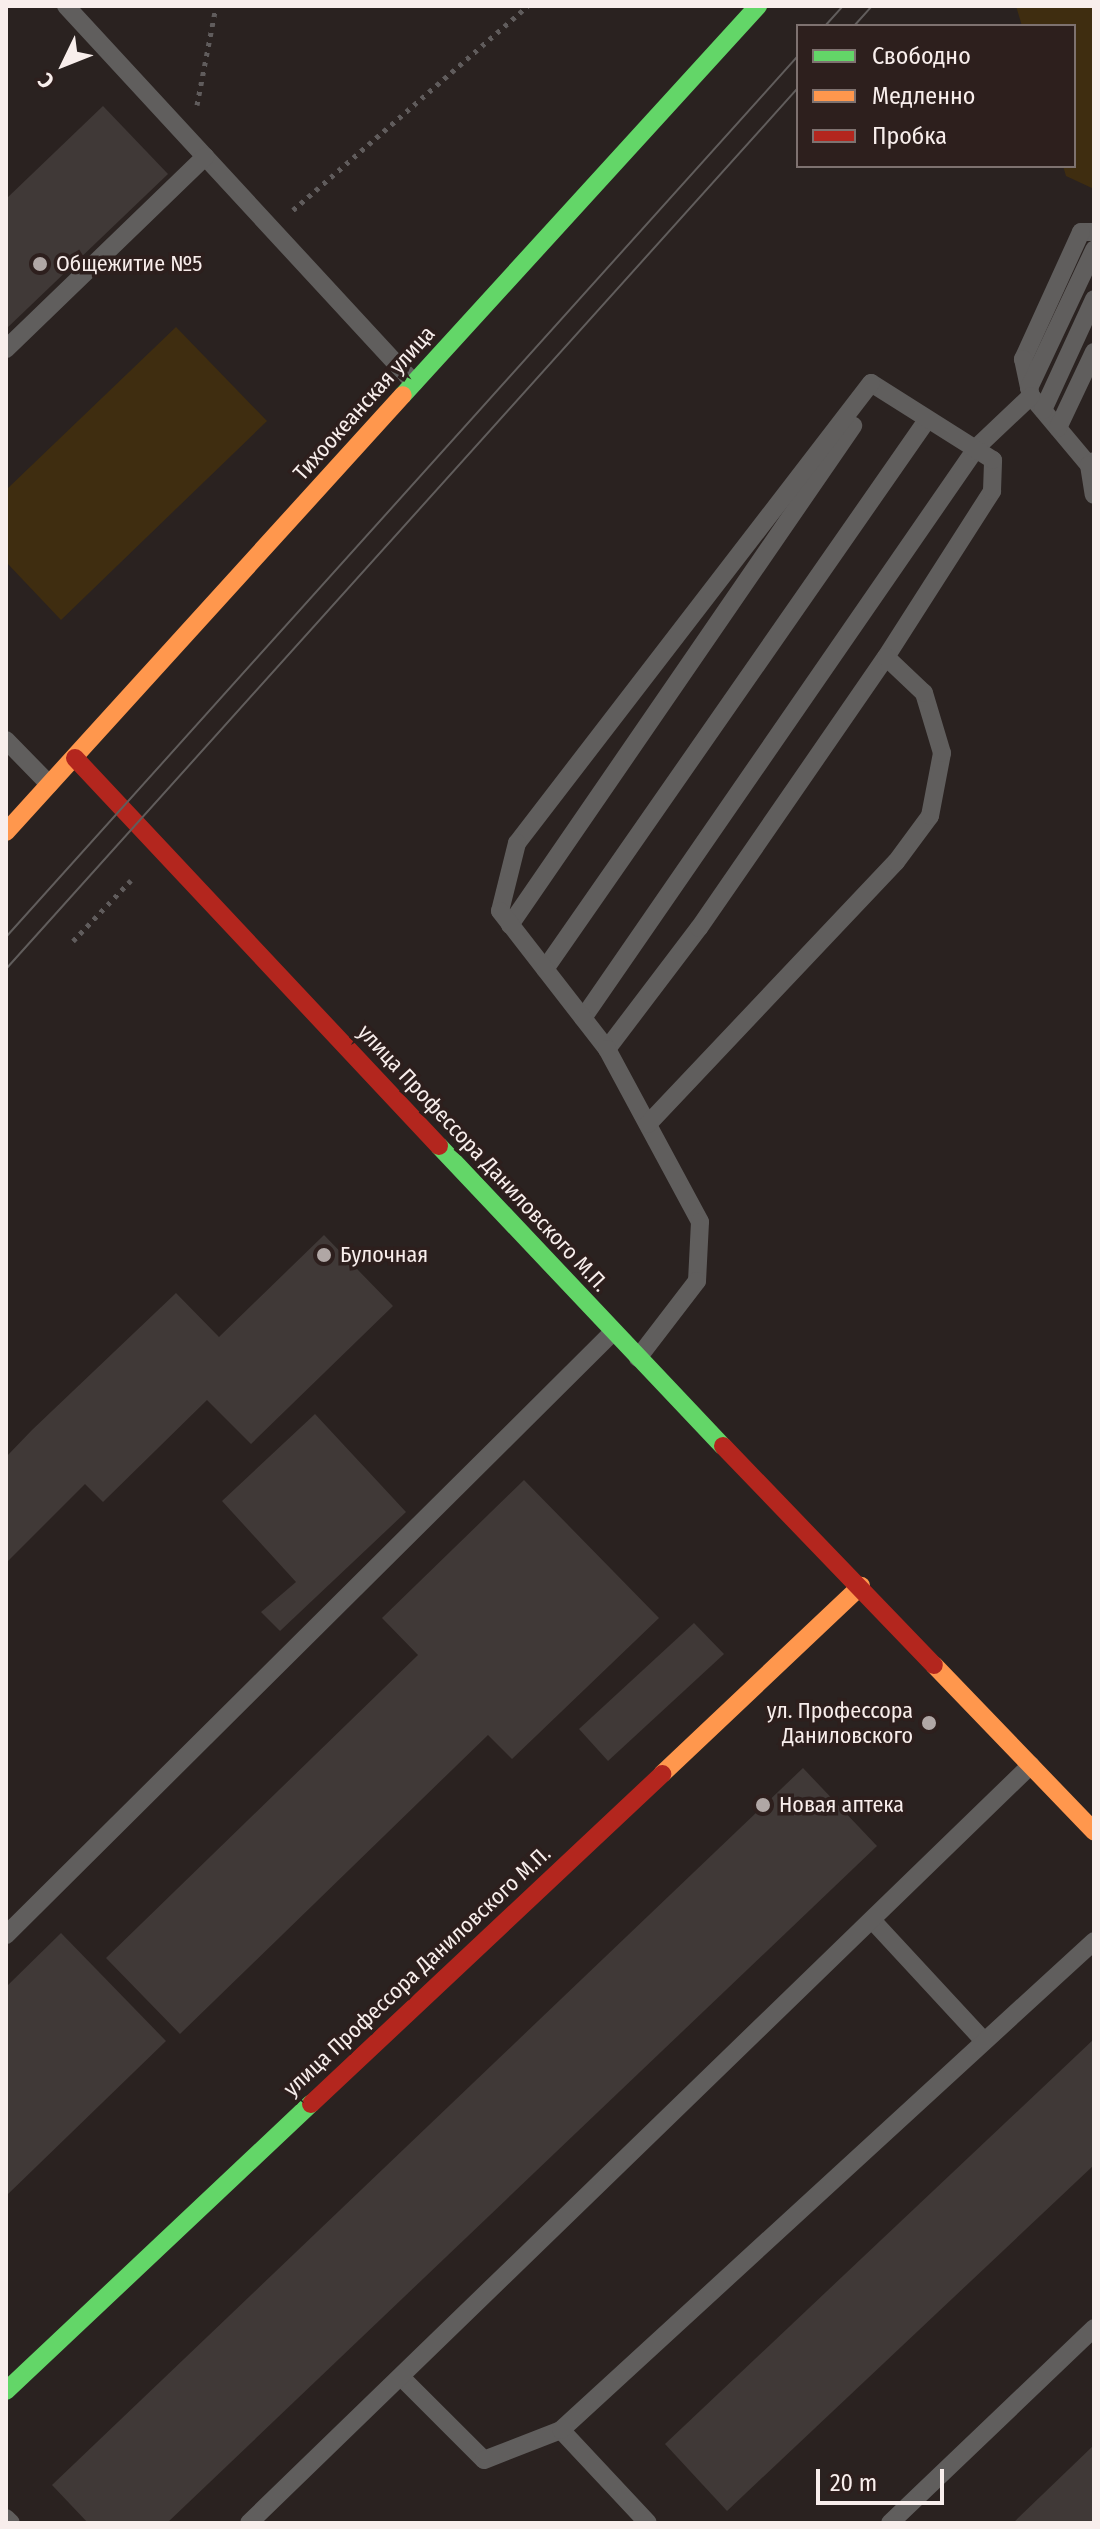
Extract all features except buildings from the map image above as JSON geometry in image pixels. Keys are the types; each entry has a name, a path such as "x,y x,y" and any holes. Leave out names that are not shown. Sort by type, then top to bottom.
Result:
{"main road":[{"name":"Тихоокеанская улица","path":"6,832 758,6"},
{"name":"улица Профессора Даниловского М.П.","path":"75,758 613,1332 1094,1831"},
{"name":"улица Профессора Даниловского М.П.","path":"6,2391 861,1586"}],"lane":[{"path":"66,6 414,383"},
{"path":"6,349 205,157"},
{"path":"1092,475 1034,398 1023,359 1081,232 1094,232"},
{"path":"1034,398 1094,250"},
{"path":"583,1018 977,447 1034,398 1094,299"},
{"path":"1058,428 1094,352"},
{"path":"607,1049 699,928 886,657 992,491 993,460 977,447 927,420 871,383 517,843 500,911 607,1049 700,1222 697,1281 638,1358"},
{"path":"510,925 879,388"},
{"path":"545,969 927,420"},
{"path":"648,1124 896,862 930,816 942,753 924,693 886,657"},
{"path":"6,740 50,784"},
{"path":"6,1935 613,1332"},
{"path":"249,2523 1032,1765"},
{"path":"872,1920 984,2041"},
{"path":"401,2377 484,2460 561,2430 1094,1941"},
{"path":"890,2523 1094,2328"},
{"path":"561,2430 648,2523"},
{"path":"6,2518 11,2523"}],"path":[{"path":"190,141 216,6"},
{"path":"271,229 528,6"},
{"path":"73,941 135,876"}],"shaded area":[{"path":"1016,6 1094,6 1094,189 1066,176 1064,168 1076,168 1076,24 1021,24"},
{"path":"176,327 267,421 61,620 6,562 6,490"}],"tram line":[{"path":"827,24 843,6"},
{"path":"856,24 872,6"},
{"path":"6,937 796,58"},
{"path":"6,969 796,90"}],"traffic: fast":[{"path":"403,395 758,6"},
{"path":"439,1146 723,1446"},
{"path":"6,2391 311,2104"}],"traffic: slow":[{"path":"6,832 403,395"},
{"path":"662,1774 861,1586"},
{"path":"934,1665 1094,1831"}],"traffic: jam":[{"path":"75,758 439,1146"},
{"path":"723,1446 934,1665"},
{"path":"311,2104 662,1774"}],"place":[{"name":"Общежитие №5","path":"40,264"},
{"name":"Булочная","path":"324,1255"},
{"name":"ул. Профессора Даниловского","path":"929,1723"},
{"name":"Новая аптека","path":"763,1805"}]}
